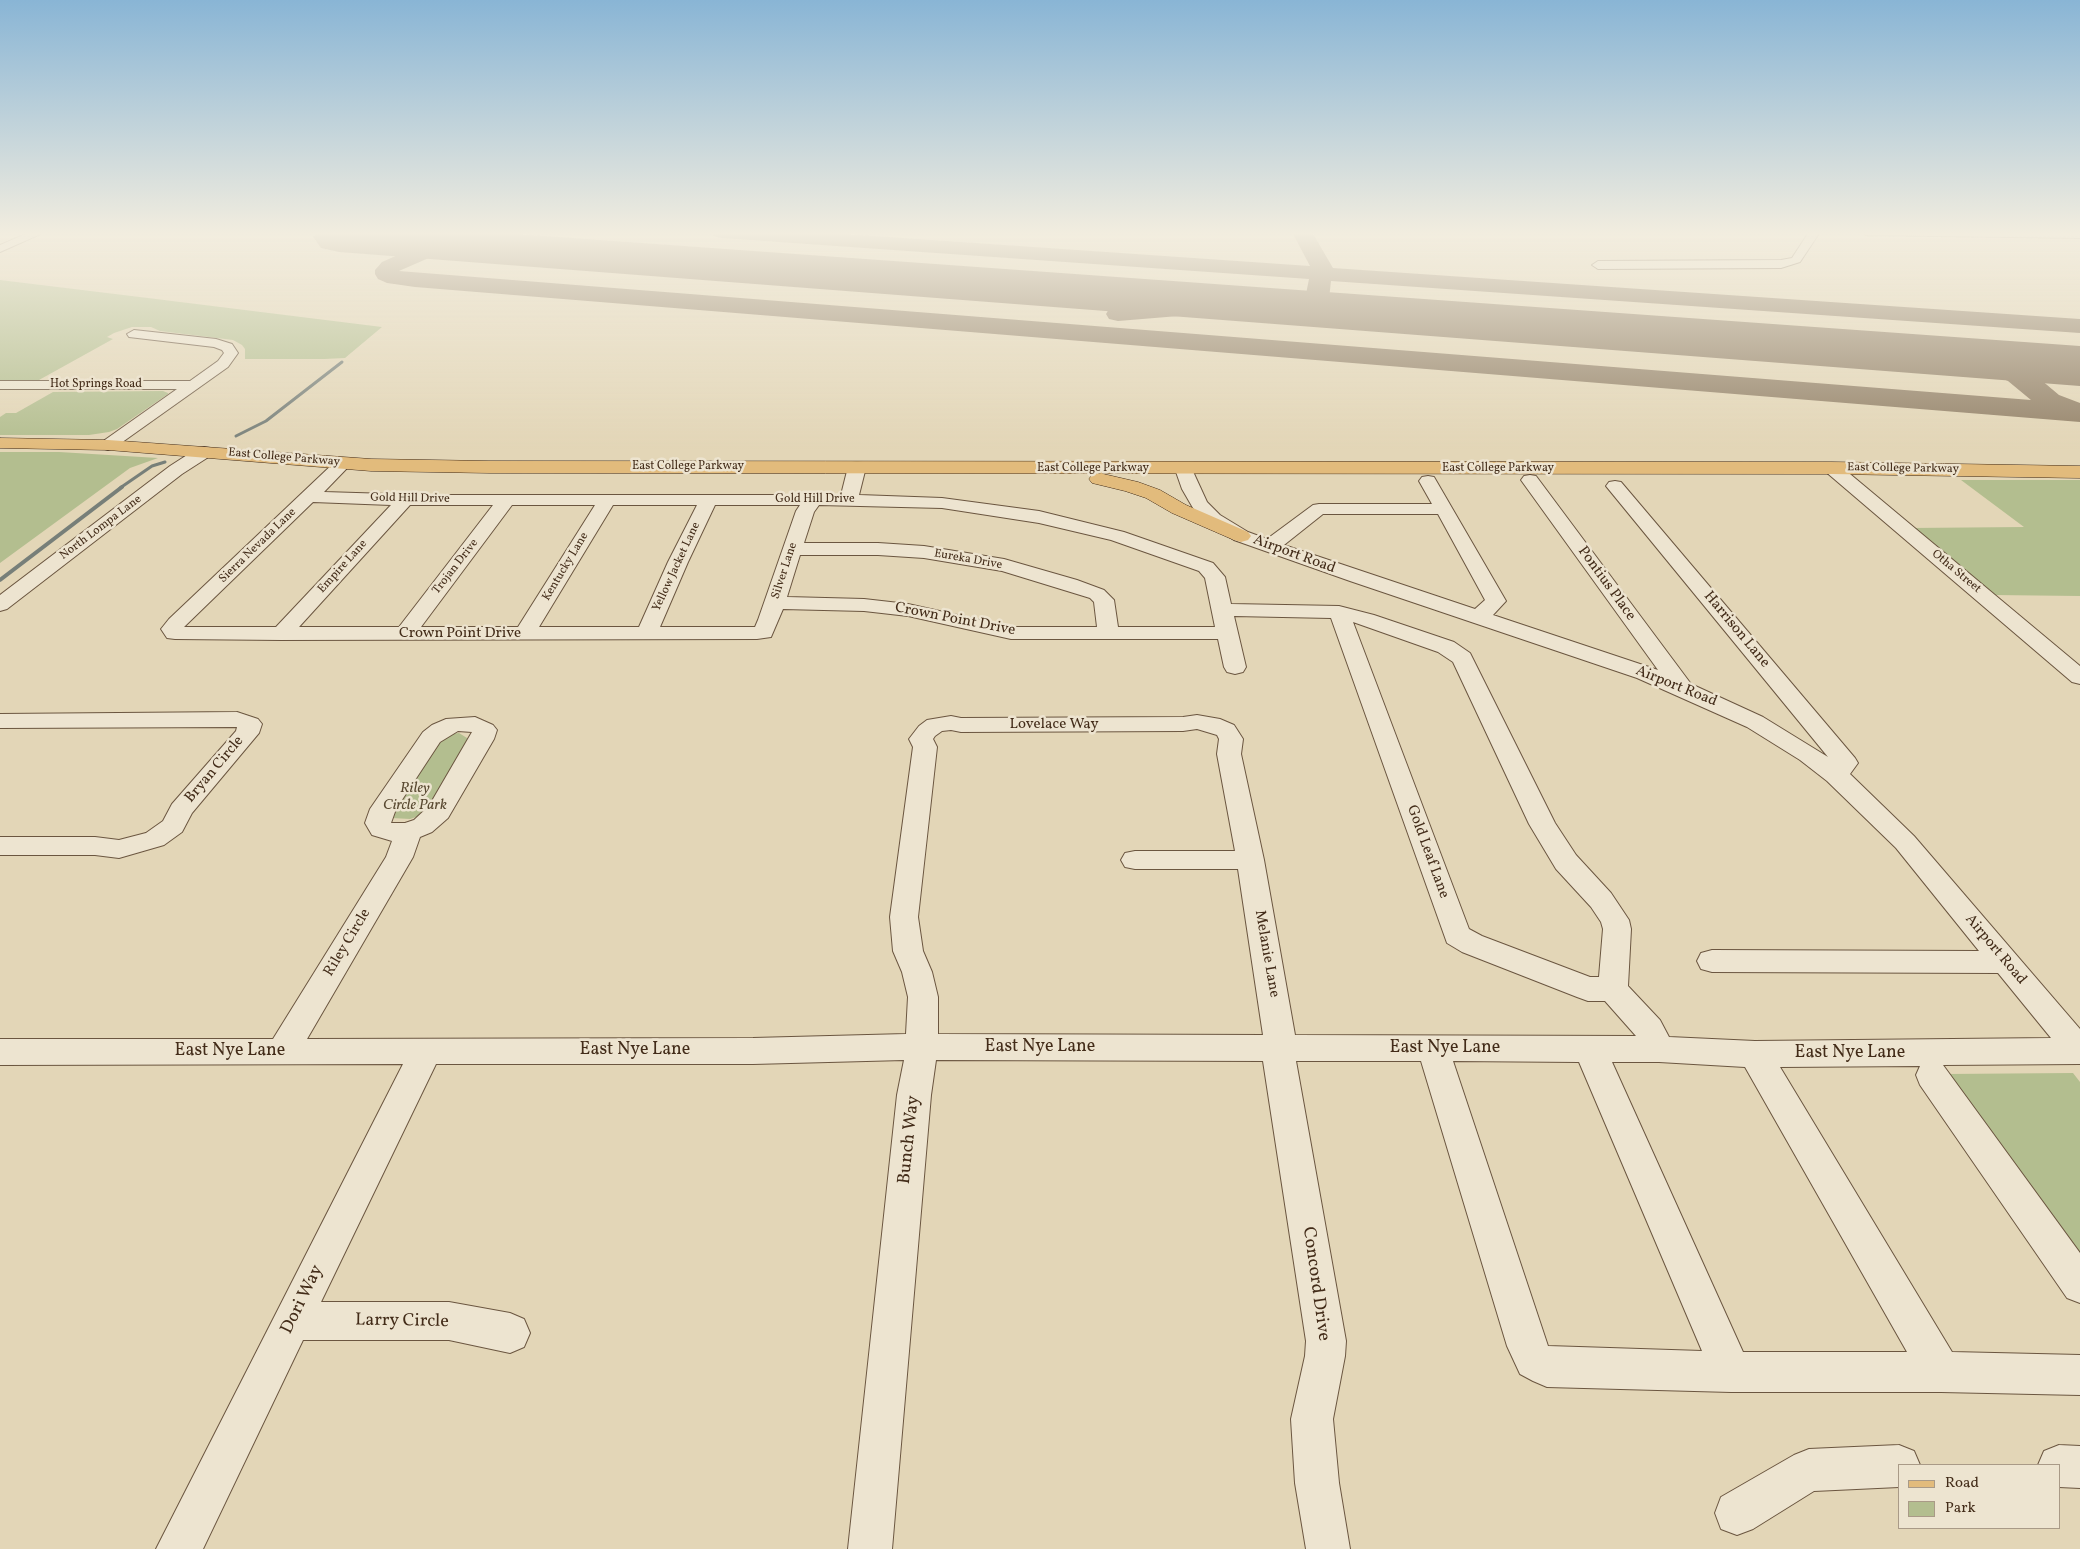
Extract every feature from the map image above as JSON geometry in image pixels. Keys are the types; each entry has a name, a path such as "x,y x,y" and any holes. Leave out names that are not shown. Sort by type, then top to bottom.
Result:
{"main road":[{"name":"East College Parkway","path":"0,443 108,445 344,463 490,467 1832,468 2080,472"},
{"path":"1046,468 1131,486 1153,494 1178,509 1241,536"}],"street":[{"path":"108,445 231,356 230,350 222,345 209,342 134,334"},
{"name":"Hot Springs Road","path":"0,385 191,386"},
{"name":"North Lompa Lane","path":"0,605 176,470 204,452"},
{"name":"Sierra Nevada Lane","path":"172,629 344,463"},
{"path":"849,500 856,467"},
{"name":"Otha Street","path":"1832,468 2080,677"},
{"name":"Airport Road","path":"1184,469 1199,504 1213,519 1241,536 1612,661 1682,688 1755,722 1836,775 1905,842 2080,1051"},
{"name":"Pontius Place","path":"1530,480 1682,688"},
{"path":"1428,481 1496,601 1479,617"},
{"name":"Harrison Lane","path":"1615,486 1846,763 1836,775"},
{"name":"Gold Hill Drive","path":"309,497 405,500 849,500 942,503 999,510 1048,519 1117,536 1206,567 1215,577 1236,667"},
{"name":"Empire Lane","path":"281,634 405,500"},
{"name":"Trojan Drive","path":"404,634 507,500"},
{"name":"Kentucky Lane","path":"524,634 608,500"},
{"name":"Yellow Jacket Lane","path":"646,634 678,562 709,500"},
{"name":"Silver Lane","path":"751,633 763,632 805,510 814,500"},
{"path":"1270,546 1319,508 1444,509"},
{"name":"Eureka Drive","path":"792,549 878,549 924,552 1004,565 1070,584 1097,594 1104,600 1108,633"},
{"name":"Crown Point Drive","path":"774,603 864,605 908,610 1010,633 1108,633 1224,622"},
{"path":"1224,622 1339,612 1367,619 1446,647 1462,658 1542,824 1566,862 1601,900 1615,920 1617,930 1613,989 1649,1030 1659,1049"},
{"name":"Gold Leaf Lane","path":"1339,612 1457,935 1472,944 1588,989 1613,989"},
{"name":"Crown Point Drive","path":"172,629 175,633 179,634 751,633"},
{"name":"Bryan Circle","path":"0,721 238,719 250,724 247,733 181,810 173,826 155,839 119,849 95,846 0,846"},
{"name":"Melanie Lane","path":"1189,724 1197,722 1212,724 1226,730 1231,739 1229,754 1250,860 1279,1028 1278,1049"},
{"name":"Lovelace Way","path":"923,735 935,726 951,723 961,725 1189,724"},
{"path":"454,724 475,724 485,730 482,739 439,812 423,826 409,832 397,833 381,829 378,823 383,809 432,737 440,730 454,724"},
{"name":"Bunch Way","path":"870,1549 914,1095 922,1047 923,997 917,972 908,951 904,917 924,747 921,739 923,735"},
{"name":"Riley Circle","path":"282,1052 399,857 409,832"},
{"path":"1135,860 1250,860"},
{"path":"1712,961 2005,962"},
{"name":"East Nye Lane","path":"0,1052 753,1051 922,1047 1659,1049 1755,1054 2080,1051"},
{"name":"Concord Drive","path":"1278,1049 1324,1326 1325,1356 1312,1419 1317,1483 1328,1549"},
{"path":"1433,1049 1527,1346 1534,1360 1547,1367 1731,1372 1941,1372 2080,1375"},
{"path":"1590,1049 1731,1372"},
{"name":"Dori Way","path":"179,1549 426,1051"},
{"path":"1755,1054 1941,1372"},
{"path":"1932,1075 2080,1285"},
{"name":"Larry Circle","path":"293,1321 449,1321 510,1333"},
{"path":"1736,1513 1809,1470 1898,1466"},
{"path":"2060,1466 2080,1467"}],"green space":[{"path":"0,304 197,304 382,327 345,358 245,359 245,349 233,340 160,331 151,327 132,327 114,333 107,337 113,339 39,380 0,380"},
{"path":"163,391 168,394 117,429 109,432 89,435 0,435 0,417 6,413 16,413 53,392"},
{"path":"0,452 59,452 158,458 130,468 0,563"},
{"path":"1961,480 2080,480 2080,596 1993,595 1911,528 2024,527"},
{"name":"Riley Circle Park","path":"459,733 467,738 468,743 427,809 419,816 410,819 392,818 389,814 433,741 449,734"},
{"path":"2073,1073 2080,1082 2080,1259 1946,1074"}],"waterway":[{"path":"236,436 266,421 342,362"},
{"path":"120,488 152,466 165,462"},
{"path":"0,580 122,487"}],"taxiway":[{"path":"719,304 2080,413"},
{"path":"1766,304 2080,326"},
{"path":"1118,314 1191,308 1263,307 1441,319"},
{"path":"1992,349 2031,361 2080,366"},
{"path":"1856,350 1960,358 1993,364 2018,375 2049,401 2072,410"}],"runway":[{"path":"1247,304 2080,366"}]}
